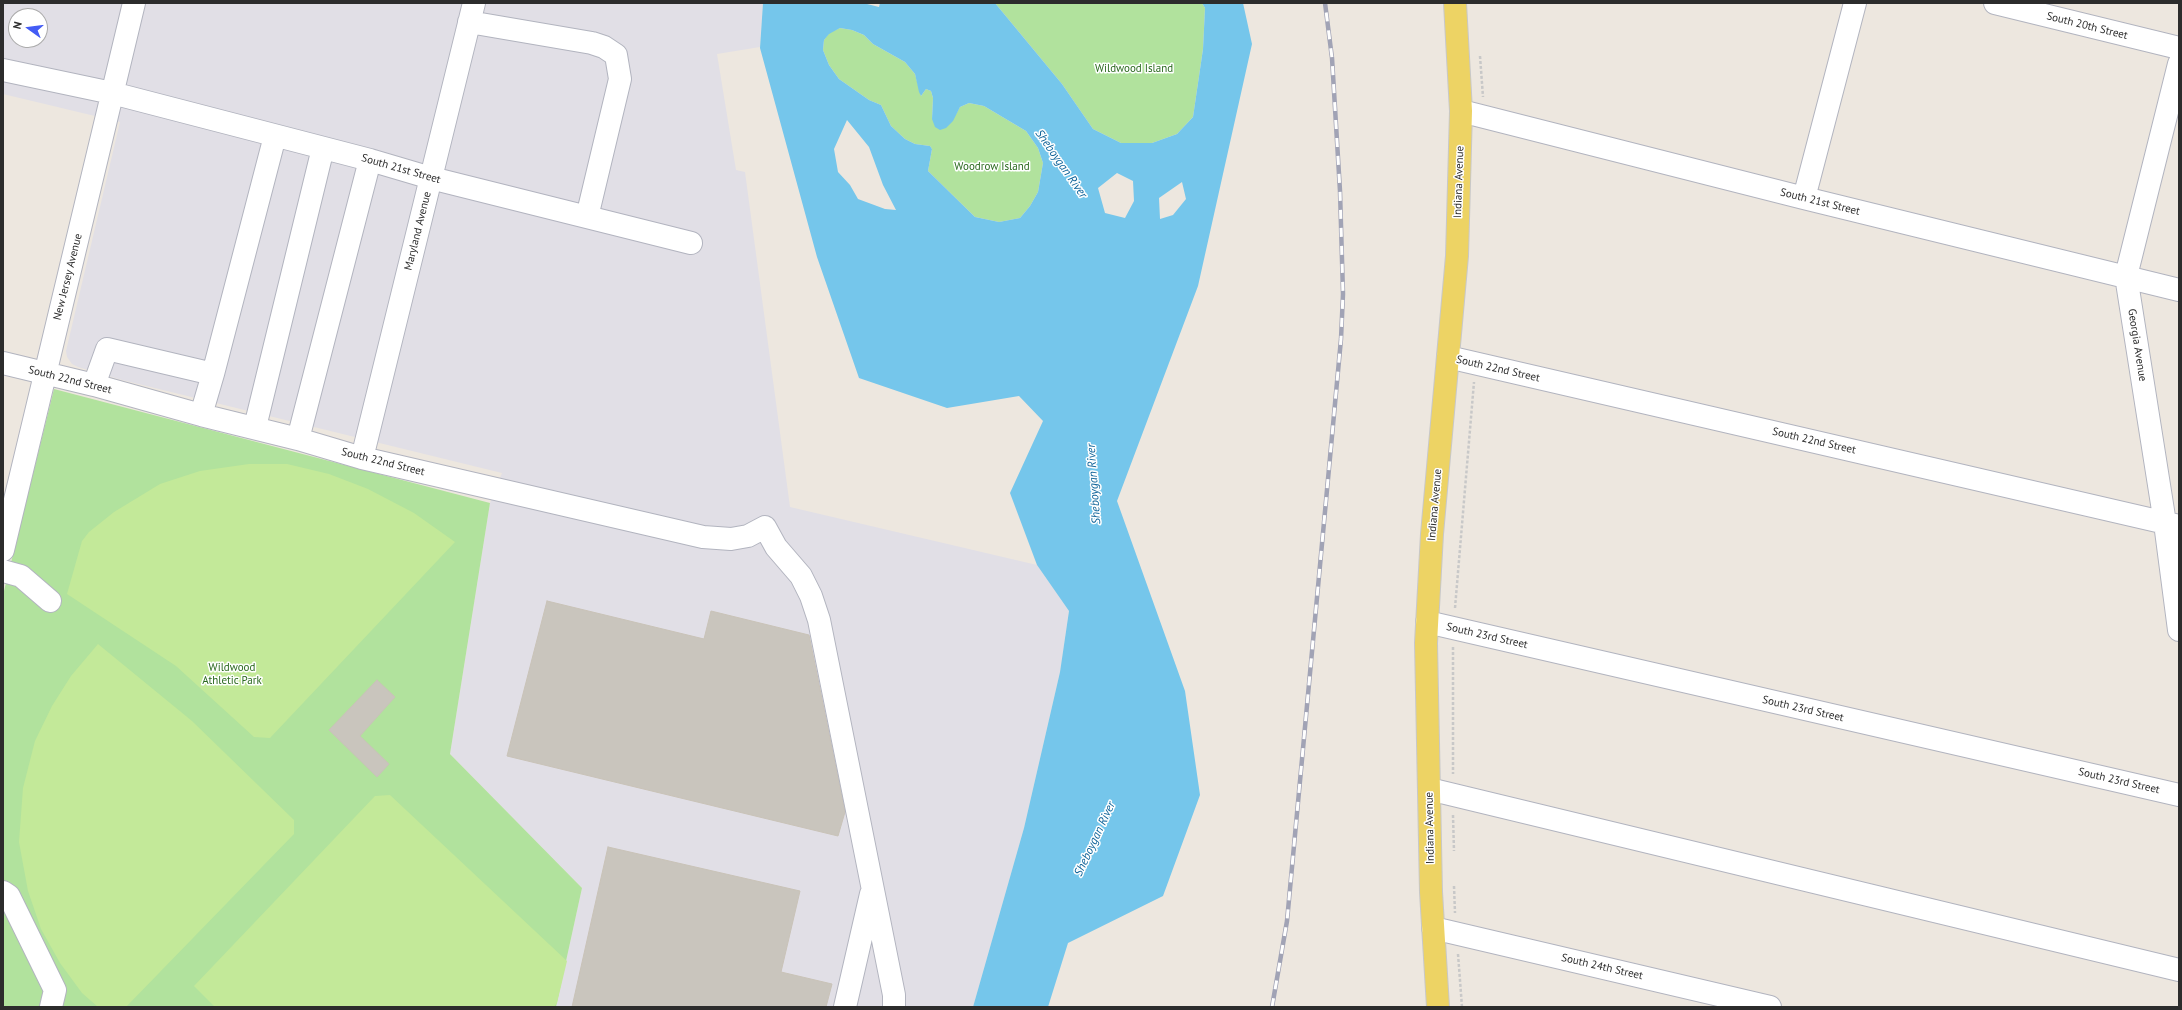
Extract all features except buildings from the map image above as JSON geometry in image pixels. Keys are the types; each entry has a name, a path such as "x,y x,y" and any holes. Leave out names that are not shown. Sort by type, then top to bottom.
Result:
{"main road":[{"name":"Indiana Avenue","path":"1438,1007 1433,928 1429,789 1427,622 1432,534 1457,256 1461,111 1455,3"}],"street":[{"name":"New Jersey Avenue","path":"3,550 134,3"},
{"path":"1804,198 1854,3"},
{"name":"South 20th Street","path":"1996,3 2030,7 2179,48"},
{"path":"472,12 592,43 604,47 616,55 620,79 587,217"},
{"name":"Maryland Avenue","path":"362,458 472,12"},
{"name":"Georgia Avenue","path":"2179,64 2126,276 2172,524 2179,630"},
{"name":"South 21st Street","path":"3,70 112,93 370,160 431,178 690,244"},
{"name":"South 21st Street","path":"1461,111 1804,198 2179,290"},
{"path":"202,416 275,136"},
{"path":"255,427 323,148"},
{"path":"298,439 370,160"},
{"path":"94,385 107,349 213,374"},
{"name":"South 22nd Street","path":"1448,358 2172,524"},
{"name":"South 22nd Street","path":"3,363 94,385 202,416 255,427 362,458 703,537 731,539 748,536 765,527 776,547 801,576 811,596 819,620 873,887"},
{"path":"3,571 21,576 50,601"},
{"name":"South 23rd Street","path":"1427,622 2179,795"},
{"path":"1429,789 2179,970"},
{"path":"845,1007 873,887"},
{"path":"873,887 894,995 894,1007"},
{"path":"3,892 9,896 55,990 51,1007"},
{"name":"South 24th Street","path":"1433,928 1770,1007"}],"path":[{"path":"1454,851 1454,628 1475,364"},
{"path":"1454,886 1455,918"},
{"path":"1457,948 1462,1007"}],"shaded area":[{"path":"3,3 763,3 760,47 717,54 736,170 745,172 790,507 1037,565 1069,611 1060,672 1024,828 973,1007 556,1007 582,888 450,754 490,503 502,473 122,380 72,364 67,357 66,351 120,122 3,94"}],"green space":[{"name":"Wildwood Island","path":"995,3 1202,3 1205,8 1203,49 1193,117 1177,134 1152,143 1121,143 1093,129 1062,84"},
{"name":"Woodrow Island","path":"840,28 852,30 864,35 873,44 905,62 915,74 921,96 926,89 931,91 933,98 932,119 956,114 960,107 969,103 984,106 1026,131 1038,148 1043,163 1038,192 1030,206 1020,218 999,222 975,217 928,171 932,149 930,146 915,144 905,139 891,126 881,105 869,100 839,79 829,65 823,50 824,40 829,33"},
{"name":"Wildwood Athletic Park","path":"54,389 490,503 450,754 582,888 556,1007 3,1007 3,595"},
{"path":"249,464 287,464 329,474 368,489 414,513 455,542 270,738 254,737 176,666 67,594 82,541 89,532 114,512 160,484 200,471"},
{"path":"98,644 192,721 294,820 294,834 126,1007 98,1007 82,993 60,963 41,929 28,891 19,842 23,788 35,741 52,706 71,676"},
{"path":"390,795 567,961 557,1003 554,1007 215,1007 194,986 375,796"}],"water":[{"name":"Sheboygan River","path":"763,3 863,3 879,7 880,3 995,3 1062,84 1093,129 1121,143 1152,143 1177,134 1193,117 1203,49 1205,8 1202,3 1243,3 1252,44 1198,286 1117,501 1185,691 1200,795 1163,896 1068,943 1048,1007 973,1007 1024,828 1060,672 1069,611 1037,565 1010,493 1043,421 1019,396 947,408 859,378 817,257 760,48","holes":["840,28 852,30 864,35 873,44 905,62 915,74 921,96 926,89 931,91 933,98 932,119 935,127 940,130 946,128 953,121 960,107 969,103 984,106 1026,131 1038,148 1043,163 1038,192 1030,206 1020,218 999,222 975,217 928,171 932,149 930,146 915,144 905,139 891,126 881,105 869,100 839,79 829,65 823,50 824,40 829,34","847,120 869,147 883,185 896,210 885,209 858,199 850,185 838,172 834,149","1117,173 1133,181 1134,201 1125,218 1105,213 1098,188","1182,182 1186,199 1173,215 1160,219 1159,198"]}],"railway":[{"path":"1272,1007 1287,921 1341,339 1343,294 1340,191 1332,58 1325,3"}]}
